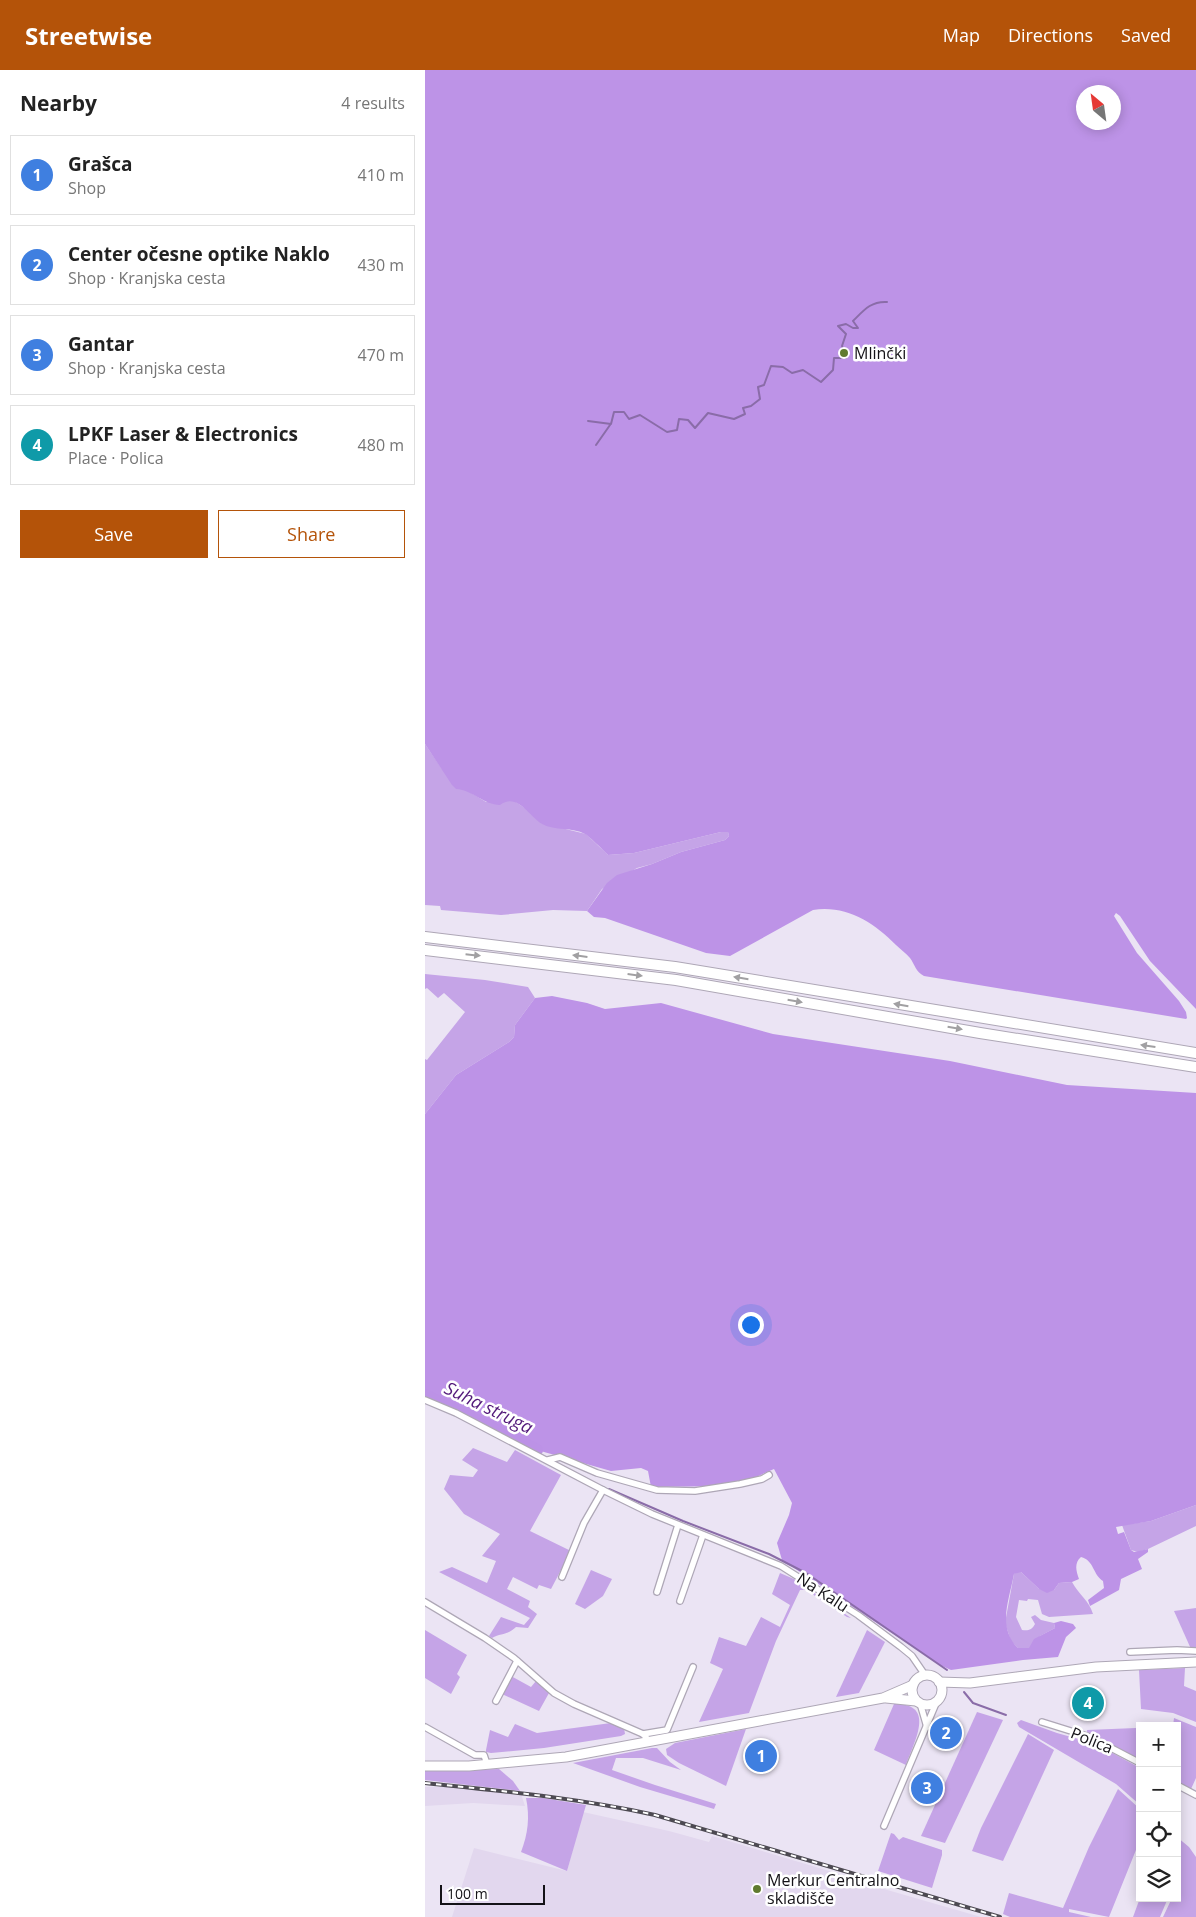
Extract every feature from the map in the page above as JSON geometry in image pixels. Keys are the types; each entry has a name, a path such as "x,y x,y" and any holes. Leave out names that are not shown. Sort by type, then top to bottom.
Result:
{"highway":[{"path":"425,937 675,967 1196,1053"},
{"path":"425,950 676,980 980,1033 1196,1067"}],"main road":[{"path":"425,1766 487,1764 566,1757 650,1742 883,1698 913,1685 918,1678 925,1675 933,1677 939,1682 970,1683 1096,1666 1196,1662"},
{"path":"939,1682 939,1697"},
{"path":"883,1698 931,1704 939,1697 970,1683"},
{"path":"913,1685 913,1693 918,1702"}],"street":[{"name":"Na Kalu","path":"425,1400 548,1460 603,1490 678,1525 781,1566 858,1615 901,1647 912,1656 925,1675"},
{"path":"548,1460 559,1457 597,1473 657,1490 695,1491 741,1484 762,1479 769,1475"},
{"path":"561,1577 584,1523 603,1490"},
{"path":"657,1592 678,1525"},
{"path":"680,1601 703,1535"},
{"path":"425,1602 485,1638 517,1661 554,1693 574,1704 643,1734 650,1742"},
{"path":"1130,1652 1196,1650"},
{"path":"496,1701 517,1661"},
{"path":"643,1734 667,1730 693,1667"},
{"path":"884,1826 939,1697"},
{"path":"918,1702 927,1727"},
{"name":"Polica","path":"1042,1722 1090,1737 1136,1761"},
{"path":"425,1727 475,1755 484,1755 487,1764"},
{"path":"1181,1786 1196,1795"}],"shaded area":[{"path":"425,70 1196,70 1196,1009 1150,961 1120,916 1116,913 1114,916 1137,953 1179,1001 1186,1012 1186,1019 924,976 917,970 908,956 878,929 858,917 837,910 813,910 730,956 706,953 605,918 594,917 587,911 607,883 617,875 681,852 725,840 729,836 728,832 721,832 634,853 608,855 585,834 575,830 552,828 542,824 517,803 512,801 500,805 489,803 468,792 456,789 425,744"},
{"path":"425,744 442,769 465,789 486,802 513,800 529,811 541,823 586,834 608,855 634,853 721,832 728,832 729,836 725,840 681,852 637,868 602,889 587,911 553,910 501,915 441,910 440,906 425,905"},
{"path":"425,974 485,980 528,987 535,998 515,1025 514,1037 456,1075 425,1114 425,1059 427,1060 465,1012 444,993 438,998 427,988 425,989"},
{"path":"552,996 587,1003 605,1009 661,1003 773,1034 950,1061 1067,1085 1196,1093 1196,1505 1151,1521 1116,1527 1118,1534 1124,1532 1131,1550 1134,1552 1148,1549 1148,1552 1138,1559 1142,1569 1121,1579 1119,1590 1090,1606 1088,1600 1104,1588 1103,1581 1089,1561 1081,1557 1077,1562 1076,1570 1079,1579 1072,1582 1059,1583 1054,1590 1047,1593 1039,1589 1021,1572 1014,1574 1006,1613 1008,1631 1012,1640 1018,1648 1029,1648 1034,1639 1055,1628 1054,1623 1061,1621 1073,1624 1076,1628 1066,1637 1058,1657 951,1670 940,1665 782,1560 777,1543 792,1503 774,1469 756,1477 726,1486 651,1487 648,1471 641,1468 611,1471 537,1450 457,1408 425,1395 425,1114 456,1075 514,1037 515,1025 535,998"},
{"path":"473,1448 507,1462 515,1450 561,1475 530,1531 571,1551 551,1589 539,1585 537,1589 513,1577 507,1589 530,1601 528,1607 537,1614 528,1628 516,1627 492,1638 489,1636 501,1617 524,1625 530,1618 439,1572 452,1567 487,1583 496,1561 482,1556 500,1534 464,1514 444,1489 450,1475 473,1477 478,1470 462,1460"},
{"path":"1196,1505 1196,1526 1148,1549 1138,1552 1131,1550 1122,1525 1151,1521"},
{"path":"591,1570 612,1579 603,1596 585,1609 575,1604"},
{"path":"1021,1572 1039,1589 1054,1590 1059,1583 1072,1582 1089,1605 1093,1614 1049,1617 1042,1614 1038,1600 1019,1600 1016,1617 1022,1630 1033,1628 1035,1624 1031,1617 1035,1615 1041,1620 1054,1623 1055,1628 1040,1636 1030,1648 1018,1648 1011,1641 1005,1623 1014,1574"},
{"path":"780,1573 794,1579 851,1618 806,1590 800,1590 776,1641 749,1713 699,1722 723,1669 710,1663 719,1637 746,1646 761,1617 780,1627 790,1605 772,1594"},
{"path":"1196,1608 1196,1649 1191,1649 1174,1611"},
{"path":"425,1630 467,1655 457,1674 460,1677 451,1694 425,1678"},
{"path":"867,1630 885,1642 859,1693 836,1697"},
{"path":"1185,1668 1184,1686 1196,1691 1196,1722 1173,1713 1141,1709 1139,1670"},
{"path":"511,1676 531,1687 536,1681 549,1693 539,1711 502,1694"},
{"path":"894,1704 907,1705 915,1710 919,1717 917,1735 906,1765 874,1750"},
{"path":"977,1712 1003,1720 945,1843 921,1836"},
{"path":"1174,1718 1196,1727 1196,1778 1191,1789 1181,1783 1181,1722 1174,1722"},
{"path":"1021,1720 1096,1744 1136,1766 1136,1802 1116,1784 1019,1727 1017,1723"},
{"path":"611,1723 624,1728 625,1734 544,1748 486,1752 490,1730 508,1737 515,1724 537,1733"},
{"path":"1136,1728 1136,1757 1087,1733 1087,1730"},
{"path":"746,1729 726,1786 679,1763 667,1755 666,1749 675,1743"},
{"path":"1028,1734 1054,1750 1003,1861 972,1851 981,1828"},
{"path":"657,1748 670,1762 681,1770 643,1758 616,1758 612,1770 716,1804 714,1809 640,1787 573,1763"},
{"path":"499,1769 513,1781 520,1791 425,1780 425,1771"},
{"path":"463,1784 520,1791 525,1806 473,1803 425,1806 425,1787 445,1787"},
{"path":"1118,1789 1136,1805 1136,1850 1109,1917 1069,1909 1069,1912 1091,1917 1010,1917 1003,1914 1009,1893 1063,1908 1089,1847"},
{"path":"526,1798 543,1798 586,1805 567,1871 521,1852 528,1825"},
{"path":"583,1812 709,1842 712,1836 981,1917 452,1917 474,1848 567,1871"},
{"path":"891,1833 899,1840 903,1837 942,1850 932,1888 878,1871"},
{"path":"1181,1840 1196,1857 1196,1917 1163,1917 1170,1902 1181,1902"},
{"path":"1139,1902 1166,1902 1160,1917 1133,1917"}],"waterway":[{"path":"588,421 611,424 614,412 624,412 629,419 640,415 667,432 677,430 679,419 688,420 695,428 708,413 734,419 745,414 743,408 751,406 760,399 758,387 764,385 771,366 783,367 792,373 803,370 821,382 833,370 834,358 846,358 842,346 846,334 838,326 846,324 853,328 858,328 853,321 864,310 876,303 887,302"},
{"path":"596,445 610,425"},
{"name":"Suha struga","path":"425,1395 537,1450"},
{"path":"609,1489 683,1521 769,1554 806,1573 947,1670"},
{"path":"964,1692 973,1703 1006,1715"}],"railway":[{"path":"425,1783 512,1792 655,1815 1000,1917"}],"place":[{"name":"Mlinčki","path":"844,353"},
{"name":"LPKF Laser & Electronics","path":"1088,1703"},
{"name":"Center očesne optike Naklo","path":"946,1733"},
{"name":"Grašca","path":"761,1756"},
{"name":"Gantar","path":"927,1788"},
{"name":"Merkur Centralno skladišče","path":"757,1889"}]}
